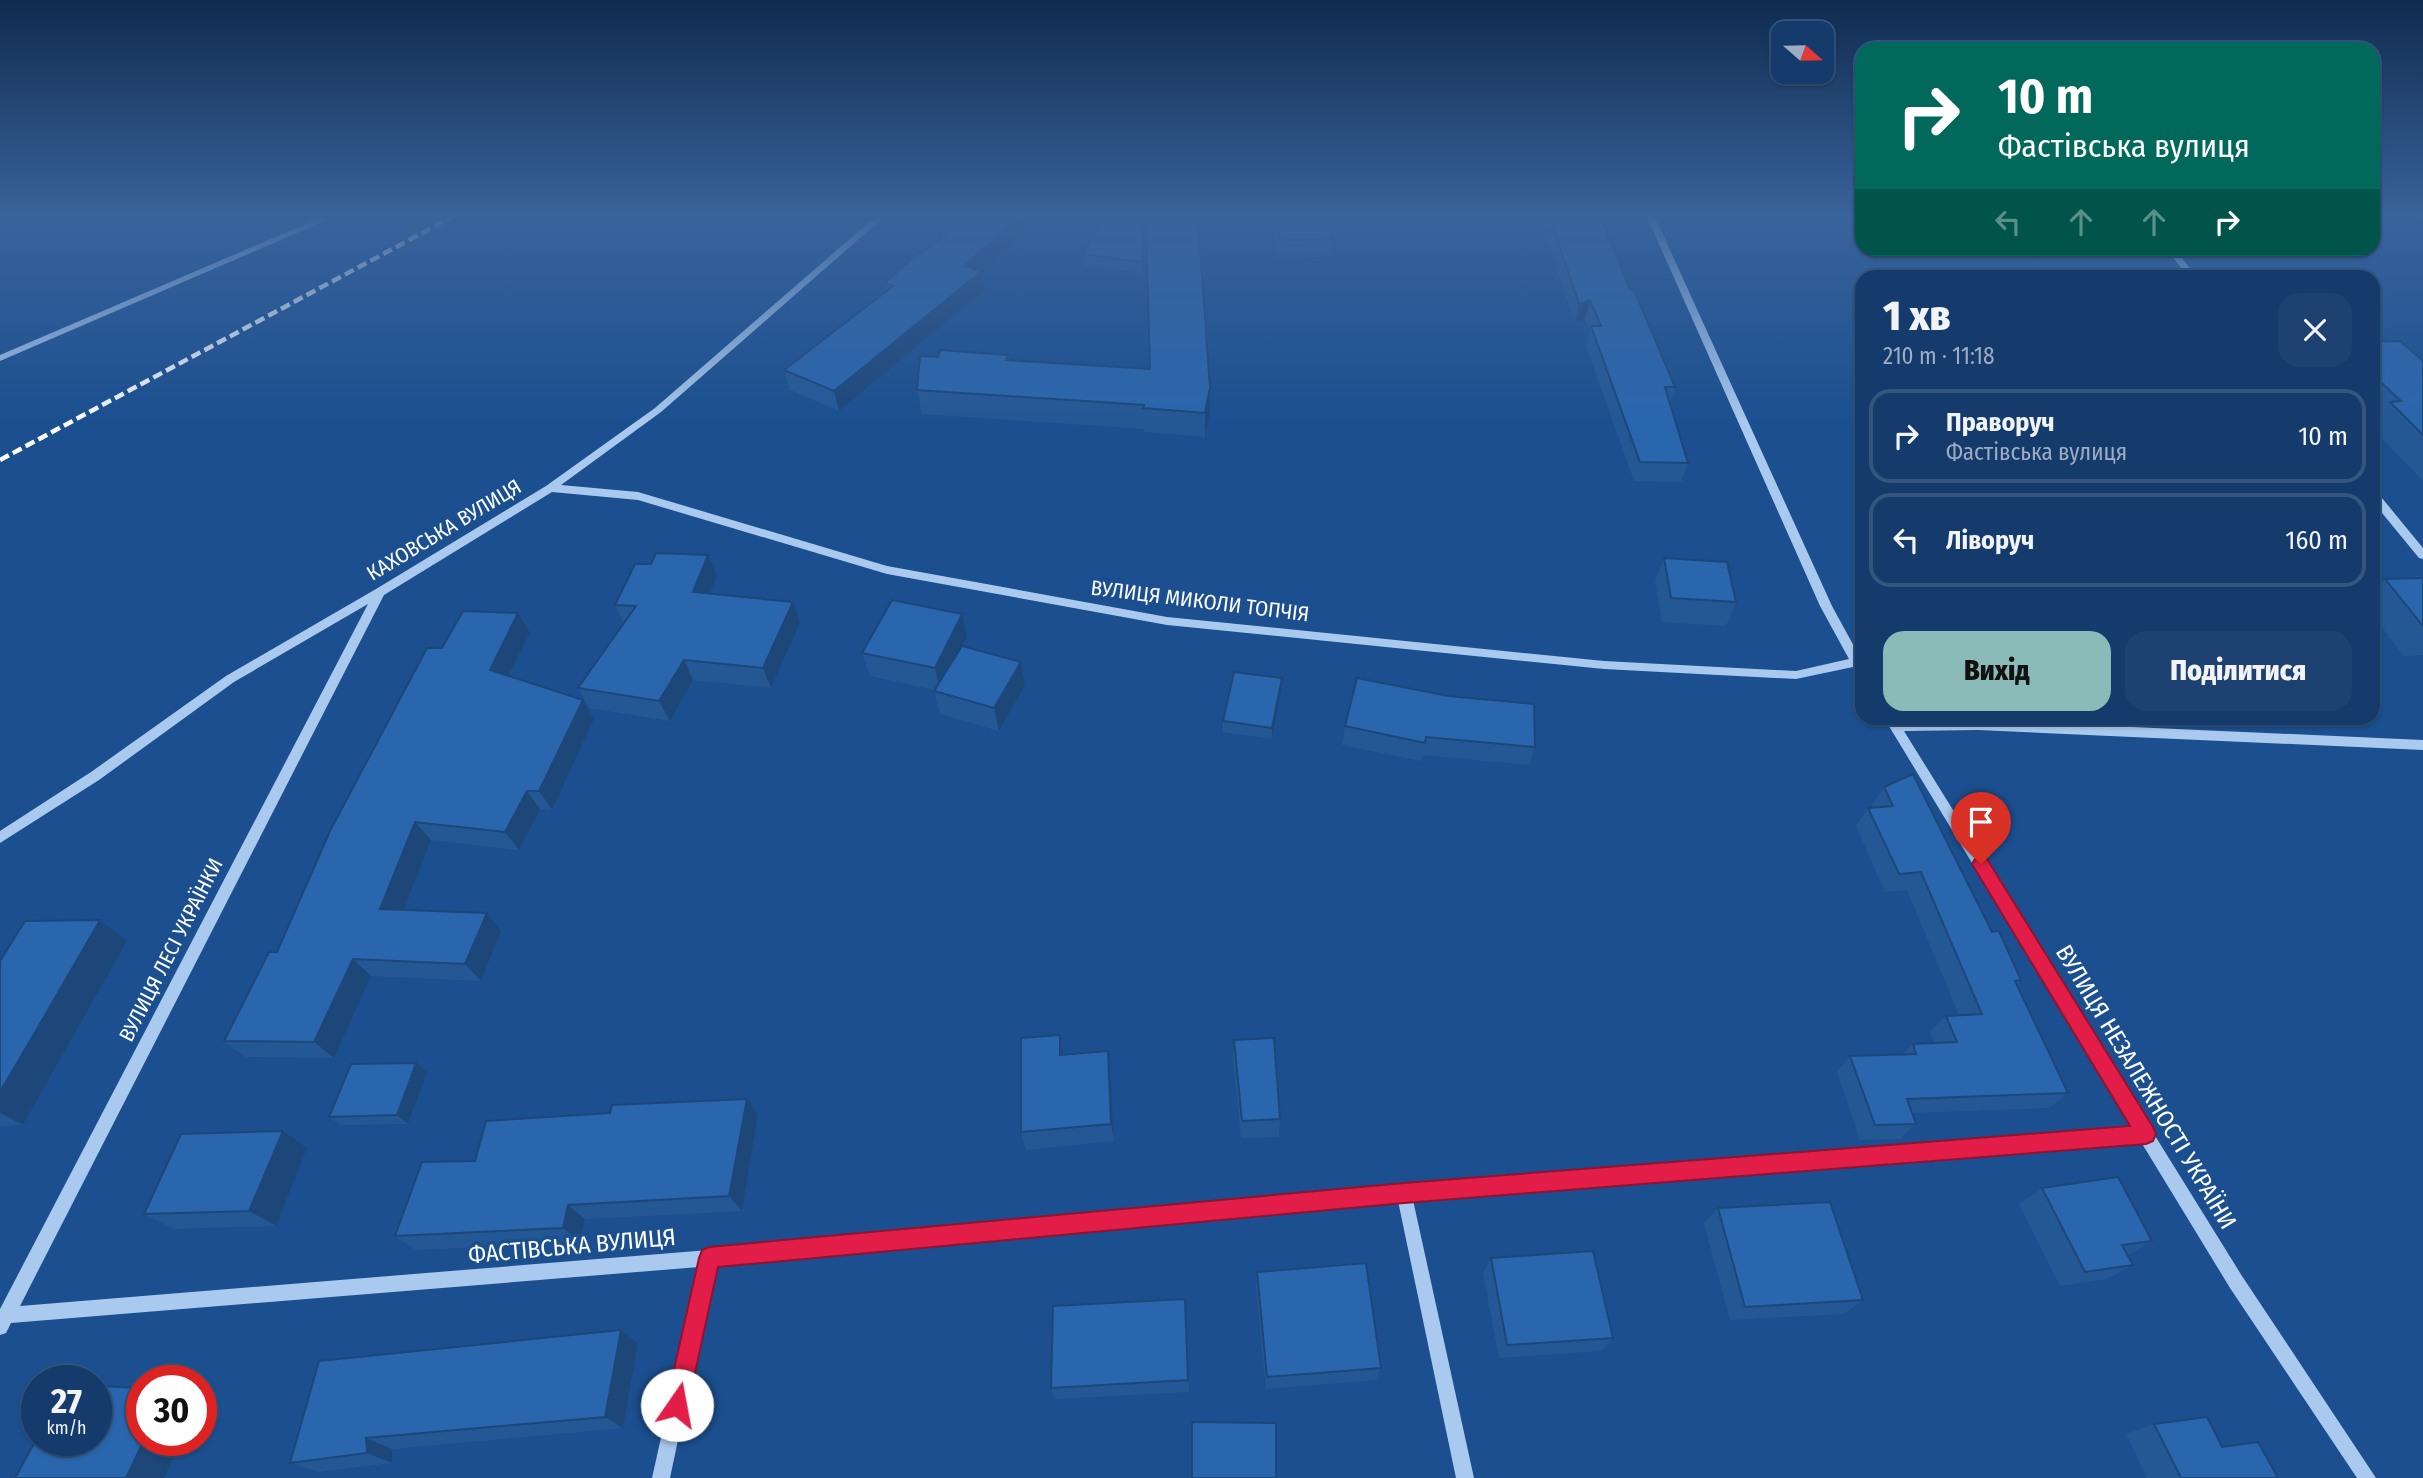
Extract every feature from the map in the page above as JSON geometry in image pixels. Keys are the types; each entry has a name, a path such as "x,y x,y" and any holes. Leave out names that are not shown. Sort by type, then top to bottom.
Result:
{"street":[{"path":"0,358 167,286"},
{"name":"КАХОВСЬКА ВУЛИЦЯ","path":"0,838 96,776 230,679 380,592 550,488 658,410 801,286"},
{"path":"1682,286 1826,606 1855,660"},
{"name":"ВУЛИЦЯ МИКОЛИ ТОПЧІЯ","path":"550,488 638,496 887,570 1167,621 1604,665 1796,675 1855,668"},
{"path":"2380,503 2423,555"},
{"name":"ВУЛИЦЯ ЛЕСІ УКРАЇНКИ","path":"3,1321 380,592"},
{"name":"ВУЛИЦЯ НЕЗАЛЕЖНОСТІ УКРАЇНИ","path":"1895,725 2236,1282 2367,1478"},
{"path":"1999,725 2423,745"},
{"name":"ФАСТІВСЬКА ВУЛИЦЯ","path":"3,1321 1404,1193 2146,1134"},
{"path":"1404,1193 1465,1478"},
{"path":"661,1478 709,1258"}],"building":[{"path":"893,286 964,286 834,391 784,370"},
{"path":"1148,286 1203,286 1210,388 1205,413 1143,408 1144,405 917,390 920,356 938,357 940,350 1008,355 1006,360 1150,369"},
{"path":"1573,286 1628,286 1630,290 1634,290 1675,387 1665,387 1688,463 1640,462 1591,326 1601,326 1590,300 1579,304"},
{"path":"2400,341 2423,361 2423,435 2390,402 2401,401 2380,382 2380,342"},
{"path":"656,553 708,555 693,592 793,602 763,668 684,660 659,701 578,688 636,606 615,605 635,564 651,564"},
{"path":"1664,558 1727,562 1736,602 1671,598"},
{"path":"2423,578 2423,626 2385,579"},
{"path":"892,600 962,614 935,668 862,653"},
{"path":"463,611 518,613 490,670 583,700 539,791 527,791 505,832 415,822 380,909 487,913 465,964 353,959 314,1042 224,1041 269,952 277,952 330,831 427,648 442,648"},
{"path":"962,646 1021,662 994,708 934,691"},
{"path":"1234,672 1282,678 1272,728 1223,721"},
{"path":"1357,678 1448,696 1534,704 1535,747 1426,737 1425,743 1345,726"},
{"path":"1913,774 1992,932 1999,931 2021,980 2015,981 2068,1093 1907,1099 1916,1124 1875,1125 1850,1056 1916,1054 1913,1044 1957,1042 1946,1016 1982,1014 1921,872 1899,874 1868,808 1893,806 1884,787"},
{"path":"100,920 0,1092 0,961 25,921"},
{"path":"1060,1035 1060,1055 1108,1051 1111,1124 1021,1132 1021,1038"},
{"path":"1274,1038 1280,1119 1242,1121 1234,1040"},
{"path":"416,1063 397,1115 329,1117 351,1064"},
{"path":"747,1099 729,1196 568,1205 563,1228 395,1236 422,1162 475,1161 486,1121 610,1113 612,1105"},
{"path":"283,1131 249,1211 144,1214 181,1134"},
{"path":"2118,1177 2152,1241 2122,1245 2133,1265 2085,1272 2042,1188"},
{"path":"1830,1202 1863,1300 1745,1307 1718,1208"},
{"path":"1593,1251 1613,1338 1507,1345 1491,1258"},
{"path":"1366,1263 1381,1368 1267,1377 1257,1272"},
{"path":"1185,1299 1188,1380 1051,1388 1053,1306"},
{"path":"621,1330 605,1417 366,1438 367,1453 290,1463 319,1361"},
{"path":"112,1387 126,1387 126,1456 136,1456 126,1478 15,1478 27,1456 112,1456"},
{"path":"2207,1417 2222,1447 2258,1442 2278,1478 2181,1478 2154,1424"},
{"path":"1192,1422 1276,1423 1276,1478 1192,1478"}],"railway":[{"path":"0,460 324,286"}],"route":[{"path":"677,1405 709,1258 1404,1193 2146,1134 1981,864"}]}
